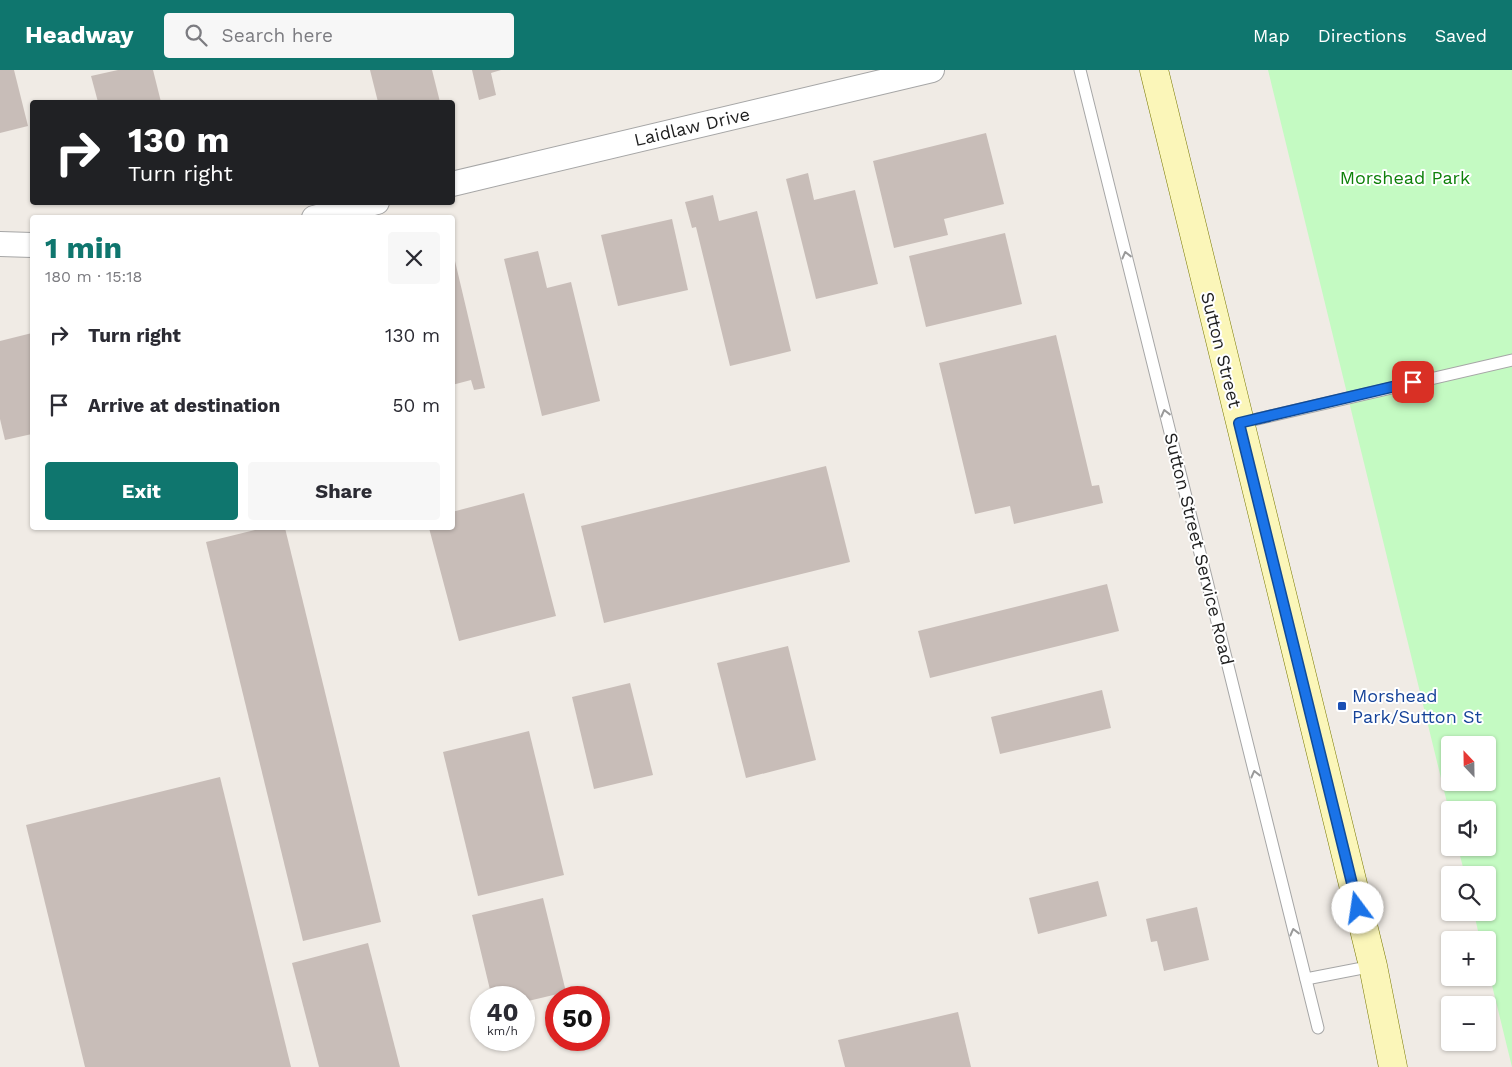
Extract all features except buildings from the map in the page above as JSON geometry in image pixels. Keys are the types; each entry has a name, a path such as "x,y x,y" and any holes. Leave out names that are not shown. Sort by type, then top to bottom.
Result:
{"main road":[{"name":"Sutton Street","path":"1154,70 1372,966 1393,1067"}],"street":[{"name":"Laidlaw Drive","path":"455,183 932,70"},
{"path":"326,215 365,205"},
{"path":"0,244 30,245"}],"lane":[{"name":"Sutton Street Service Road","path":"1080,70 1318,1028"},
{"path":"1239,423 1512,360"},
{"path":"1306,979 1372,966"}],"green space":[{"name":"Morshead Park","path":"1268,70 1512,70 1512,1067 1492,986 1496,986 1496,931 1478,931 1476,921 1496,921 1496,866 1463,866 1460,856 1496,856 1496,801 1447,801 1444,791 1496,791 1496,736 1441,736 1441,778"}],"place":[{"name":"Morshead Park/Sutton St","path":"1342,706"}],"route":[{"path":"1358,908 1239,423 1413,382"}]}
